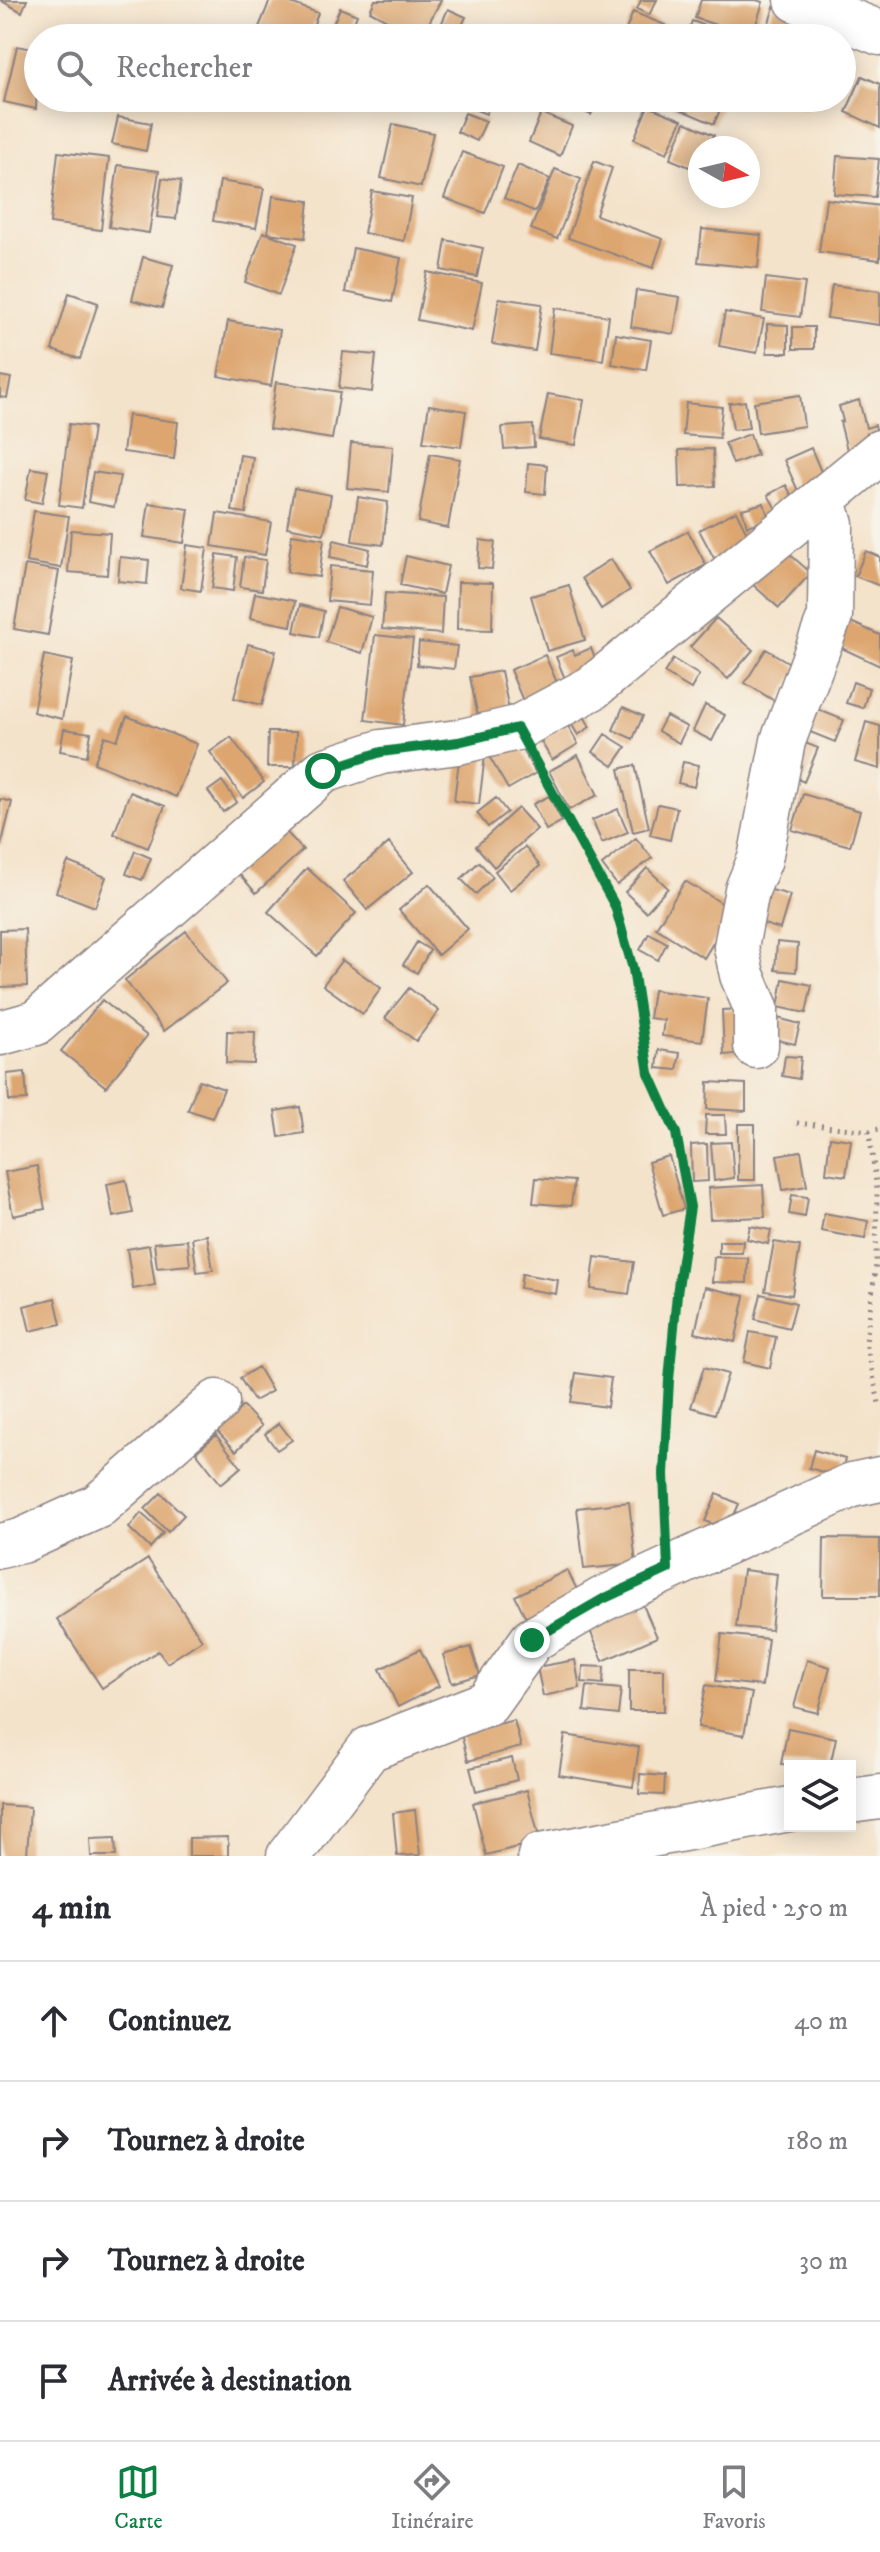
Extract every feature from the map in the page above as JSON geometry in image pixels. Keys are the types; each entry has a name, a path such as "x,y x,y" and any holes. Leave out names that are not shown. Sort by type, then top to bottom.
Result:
{"street":[{"path":"797,0 880,33"},
{"path":"0,1033 36,1023 323,771 381,752 458,742 517,728 592,688 880,452"},
{"path":"756,1046 756,1008 742,975 736,947 747,890 760,859 783,741 830,616 831,524 823,499"},
{"path":"0,1546 21,1541 98,1506 217,1402"},
{"path":"289,1856 369,1749 487,1703 532,1640 603,1599 852,1485 880,1479"},
{"path":"856,1800 880,1797"},
{"path":"540,1856 784,1810"}],"path":[{"path":"517,728 615,906 633,969 649,1073 676,1133 690,1207 677,1294 668,1395 664,1474 668,1569"},
{"path":"797,1123 869,1131 880,1129"},
{"path":"869,1131 877,1190 876,1264 866,1342 880,1408"}],"building":[{"path":"0,0 27,0 22,12"},
{"path":"270,0 283,0 318,13 314,24 260,24"},
{"path":"375,0 441,0 428,24 395,24 370,11"},
{"path":"641,0 657,0 649,15 637,9"},
{"path":"701,0 763,2 756,24 713,24 695,18"},
{"path":"774,7 810,19 808,24 769,24"},
{"path":"340,8 357,15 353,24 333,24"},
{"path":"448,9 466,17 463,24 441,24"},
{"path":"633,12 663,24 628,24"},
{"path":"17,46 24,47 24,106 4,102"},
{"path":"862,76 880,84 880,128 846,112 856,112 856,90"},
{"path":"645,112 663,112 682,120 667,153 634,139"},
{"path":"686,112 719,112 714,124"},
{"path":"465,113 486,121 477,141 457,132"},
{"path":"541,113 572,126 560,156 529,142"},
{"path":"118,117 151,123 146,151 112,144"},
{"path":"685,122 714,135 688,136 688,166 670,159"},
{"path":"393,124 433,133 421,187 381,178"},
{"path":"58,152 109,158 101,230 50,223"},
{"path":"462,152 503,167 485,213 444,198"},
{"path":"837,156 879,159 875,197 834,194"},
{"path":"594,161 612,168 596,215 663,239 653,268 568,238"},
{"path":"118,165 159,171 149,233 109,227"},
{"path":"518,165 550,179 535,212 504,198"},
{"path":"555,169 581,179 557,239 531,229"},
{"path":"162,178 181,181 176,219 157,217"},
{"path":"220,181 264,188 256,228 213,221"},
{"path":"372,191 412,198 404,241 364,233"},
{"path":"273,196 309,201 305,238 268,233"},
{"path":"826,199 880,206 880,260 819,252"},
{"path":"702,229 761,235 758,268 698,262"},
{"path":"263,232 297,244 279,295 245,282"},
{"path":"446,240 483,248 477,277 441,270"},
{"path":"353,248 401,258 392,302 345,292"},
{"path":"143,257 173,265 162,308 132,300"},
{"path":"427,272 482,283 472,331 417,320"},
{"path":"766,278 805,283 800,317 762,312"},
{"path":"832,285 880,291 880,325 827,318"},
{"path":"636,290 680,297 674,334 631,327"},
{"path":"69,293 98,303 80,359 52,350"},
{"path":"499,298 542,304 535,351 492,344"},
{"path":"555,308 609,316 603,360 549,353"},
{"path":"725,312 764,319 757,353 719,346"},
{"path":"228,321 280,330 271,386 218,376"},
{"path":"767,324 788,325 788,353 767,353"},
{"path":"793,327 814,327 814,349 793,349"},
{"path":"616,334 651,340 646,370 612,364"},
{"path":"343,352 376,355 372,392 339,388"},
{"path":"0,376 11,378 7,398 0,397"},
{"path":"276,382 340,392 332,439 269,429"},
{"path":"548,394 584,400 576,445 539,439"},
{"path":"800,395 804,426 758,433 754,402"},
{"path":"859,400 866,428 875,425 880,445 848,454 839,406"},
{"path":"745,401 749,428 733,430 729,403"},
{"path":"686,403 722,407 719,438 683,435"},
{"path":"429,405 466,411 461,447 423,442"},
{"path":"128,415 178,422 174,459 123,452"},
{"path":"69,424 93,427 82,508 59,505"},
{"path":"533,425 534,447 504,449 502,427"},
{"path":"750,434 757,455 733,464 725,443"},
{"path":"351,443 393,446 389,492 347,488"},
{"path":"811,448 825,481 799,493 784,460"},
{"path":"713,449 715,486 680,487 679,450"},
{"path":"430,454 460,459 448,528 418,522"},
{"path":"240,455 253,457 246,513 232,511"},
{"path":"528,463 547,465 545,494 526,492"},
{"path":"31,468 48,471 42,503 25,500"},
{"path":"93,472 120,476 114,507 88,502"},
{"path":"786,485 798,507 780,516 768,495"},
{"path":"294,488 331,495 324,534 287,527"},
{"path":"358,497 388,502 383,545 352,541"},
{"path":"149,503 189,509 184,543 144,537"},
{"path":"764,503 769,519 747,526 742,509"},
{"path":"34,511 69,516 61,568 26,562"},
{"path":"736,511 751,541 715,560 699,530"},
{"path":"217,513 271,522 265,555 212,546"},
{"path":"71,530 110,533 107,575 68,572"},
{"path":"688,531 706,565 669,585 650,551"},
{"path":"292,534 324,539 319,577 287,572"},
{"path":"334,540 370,549 367,565 330,557"},
{"path":"480,540 495,542 492,569 478,568"},
{"path":"187,545 207,548 201,591 181,588"},
{"path":"784,549 811,573 779,608 752,584"},
{"path":"866,551 880,557 880,586 855,576"},
{"path":"217,554 237,557 233,591 212,588"},
{"path":"406,556 448,566 442,594 400,585"},
{"path":"120,557 149,560 147,584 118,581"},
{"path":"244,557 266,560 262,590 240,587"},
{"path":"611,559 630,590 601,609 582,578"},
{"path":"25,565 59,571 48,635 14,629"},
{"path":"330,566 373,570 370,605 327,601"},
{"path":"458,582 493,583 492,630 457,629"},
{"path":"569,585 585,640 547,651 531,596"},
{"path":"255,593 295,601 291,626 250,618"},
{"path":"385,593 443,597 441,634 382,629"},
{"path":"300,605 324,611 319,637 294,632"},
{"path":"337,607 372,617 362,653 326,642"},
{"path":"716,618 753,650 728,679 690,647"},
{"path":"844,619 880,635 880,666 833,644"},
{"path":"375,635 413,639 403,725 365,720"},
{"path":"419,642 457,646 454,669 417,665"},
{"path":"248,644 276,651 262,705 234,698"},
{"path":"591,648 600,671 567,684 556,657 573,650 575,655"},
{"path":"766,649 798,668 778,703 745,683"},
{"path":"44,655 73,661 62,719 33,712"},
{"path":"545,655 558,685 523,701 510,670"},
{"path":"673,659 699,675 691,689 664,673"},
{"path":"501,671 510,715 479,722 470,677"},
{"path":"853,682 869,688 863,708 846,703"},
{"path":"705,705 725,715 712,741 693,731"},
{"path":"809,706 844,720 835,742 800,728"},
{"path":"623,707 643,716 633,739 613,730"},
{"path":"580,709 590,727 578,735 567,717"},
{"path":"127,716 197,744 176,797 94,763 105,736 117,740"},
{"path":"666,716 687,727 679,743 658,731"},
{"path":"866,722 880,726 880,769 855,762"},
{"path":"567,724 578,744 552,760 540,740"},
{"path":"64,729 91,733 87,756 60,751"},
{"path":"268,732 296,732 295,767 267,767"},
{"path":"605,734 626,747 613,766 593,752"},
{"path":"231,737 264,782 243,798 210,752"},
{"path":"800,741 818,748 804,782 786,774"},
{"path":"518,742 536,773 508,789 490,758"},
{"path":"460,752 485,755 479,804 454,801"},
{"path":"578,755 598,795 569,810 549,771"},
{"path":"683,762 699,765 694,787 678,783"},
{"path":"635,765 649,828 633,832 619,769"},
{"path":"222,781 237,802 223,812 208,791"},
{"path":"130,792 165,806 148,848 114,834"},
{"path":"803,794 860,811 850,846 792,830"},
{"path":"549,796 562,821 546,830 533,804"},
{"path":"496,798 507,812 488,827 477,813"},
{"path":"0,799 12,802 1,846 0,846"},
{"path":"658,804 677,808 670,840 650,835"},
{"path":"518,808 537,829 494,867 476,846"},
{"path":"618,809 628,832 602,843 592,820"},
{"path":"280,825 303,850 256,893 233,867"},
{"path":"636,838 652,858 617,885 602,865"},
{"path":"389,843 413,872 367,910 343,881"},
{"path":"525,847 540,866 510,890 495,871"},
{"path":"135,851 151,858 142,880 126,874"},
{"path":"68,862 106,877 95,907 56,892"},
{"path":"479,862 493,877 476,894 461,879"},
{"path":"307,868 356,913 317,956 268,912"},
{"path":"647,868 668,888 646,912 625,892"},
{"path":"685,881 733,910 704,958 656,928"},
{"path":"429,884 468,929 438,955 399,910"},
{"path":"760,887 790,895 780,929 751,920"},
{"path":"25,929 27,986 0,987 0,930"},
{"path":"186,931 227,983 164,1031 125,980"},
{"path":"649,933 667,943 658,960 640,950"},
{"path":"417,942 430,950 417,973 403,965"},
{"path":"777,942 798,944 796,972 775,970"},
{"path":"342,960 381,988 363,1014 323,985"},
{"path":"783,979 812,985 806,1013 778,1007"},
{"path":"409,988 439,1011 416,1041 385,1018"},
{"path":"653,990 708,998 702,1041 662,1036 664,1020 649,1018"},
{"path":"102,1000 147,1036 106,1087 61,1051"},
{"path":"745,1009 747,1053 724,1055 722,1010"},
{"path":"770,1016 800,1024 795,1044 765,1037"},
{"path":"227,1031 255,1032 254,1064 226,1063"},
{"path":"659,1050 680,1053 677,1070 657,1068"},
{"path":"785,1056 801,1057 799,1079 782,1076"},
{"path":"25,1072 27,1100 9,1101 7,1074"},
{"path":"199,1080 224,1089 212,1118 188,1110"},
{"path":"708,1082 746,1084 746,1111 707,1109"},
{"path":"300,1107 304,1133 279,1137 275,1111"},
{"path":"706,1115 725,1115 726,1134 705,1134"},
{"path":"738,1124 755,1124 755,1180 738,1180"},
{"path":"830,1137 851,1140 846,1176 826,1173"},
{"path":"731,1142 734,1178 714,1181 711,1143"},
{"path":"707,1144 708,1181 692,1182 691,1145"},
{"path":"801,1151 807,1186 783,1190 777,1155"},
{"path":"669,1156 684,1209 663,1215 648,1162"},
{"path":"37,1166 45,1209 13,1216 5,1172"},
{"path":"536,1178 574,1181 571,1206 533,1203"},
{"path":"126,1180 133,1213 113,1217 107,1184"},
{"path":"763,1185 765,1217 710,1219 708,1188"},
{"path":"792,1195 808,1197 805,1217 789,1214"},
{"path":"824,1213 868,1221 865,1239 821,1231"},
{"path":"750,1226 771,1230 768,1244 747,1239"},
{"path":"207,1235 213,1270 197,1272 192,1238"},
{"path":"187,1240 190,1265 157,1268 154,1243"},
{"path":"719,1241 743,1241 742,1253 719,1253"},
{"path":"774,1242 800,1246 792,1295 765,1291"},
{"path":"149,1245 155,1285 133,1289 127,1249"},
{"path":"595,1257 634,1262 629,1294 591,1289"},
{"path":"714,1257 748,1258 747,1283 712,1282"},
{"path":"522,1274 558,1280 556,1294 520,1288"},
{"path":"705,1287 745,1296 735,1342 695,1333"},
{"path":"761,1294 796,1303 789,1328 755,1319"},
{"path":"55,1298 61,1324 30,1331 24,1306"},
{"path":"750,1332 776,1337 770,1368 744,1362"},
{"path":"258,1367 272,1391 254,1401 240,1378"},
{"path":"704,1367 728,1374 715,1414 691,1407"},
{"path":"576,1373 611,1378 607,1407 571,1402"},
{"path":"243,1406 262,1426 236,1451 217,1431"},
{"path":"279,1423 292,1440 277,1450 265,1434"},
{"path":"216,1435 241,1467 221,1484 196,1452"},
{"path":"814,1450 845,1459 840,1477 809,1468"},
{"path":"161,1493 184,1515 168,1532 145,1509"},
{"path":"717,1494 739,1504 727,1531 705,1521"},
{"path":"629,1502 636,1564 584,1569 577,1508"},
{"path":"141,1513 163,1533 150,1548 129,1528"},
{"path":"824,1538 880,1539 880,1596 823,1596"},
{"path":"148,1559 202,1640 167,1663 158,1651 102,1688 57,1619"},
{"path":"567,1570 583,1601 531,1628 515,1596"},
{"path":"743,1570 777,1574 771,1630 736,1627"},
{"path":"643,1605 657,1637 603,1661 589,1628"},
{"path":"722,1634 768,1639 762,1686 716,1681"},
{"path":"471,1647 480,1675 452,1683 443,1655"},
{"path":"420,1649 439,1686 398,1707 380,1669"},
{"path":"575,1660 580,1688 543,1696 537,1667"},
{"path":"807,1660 830,1667 818,1713 794,1707"},
{"path":"583,1666 604,1667 603,1684 582,1682"},
{"path":"629,1669 664,1669 664,1711 629,1711"},
{"path":"706,1685 752,1693 744,1735 698,1727"},
{"path":"587,1686 621,1689 618,1715 584,1711"},
{"path":"514,1720 521,1747 468,1761 461,1734"},
{"path":"788,1728 836,1738 831,1760 784,1760 784,1764 781,1764"},
{"path":"565,1735 639,1747 633,1787 559,1775"},
{"path":"512,1758 517,1780 476,1791 470,1768"},
{"path":"640,1774 665,1776 664,1795 639,1794"},
{"path":"527,1790 540,1841 486,1855 473,1803"},
{"path":"0,1805 30,1807 27,1856 0,1856"},
{"path":"415,1810 420,1855 397,1856 393,1813"},
{"path":"228,1837 228,1856 189,1856 189,1838"},
{"path":"115,1838 116,1856 91,1856 90,1839"}],"route":[{"path":"323,771 381,752 458,742 517,728 615,906 633,969 649,1073 676,1133 690,1207 677,1294 669,1380 664,1474 668,1569 603,1599 532,1640"}]}
